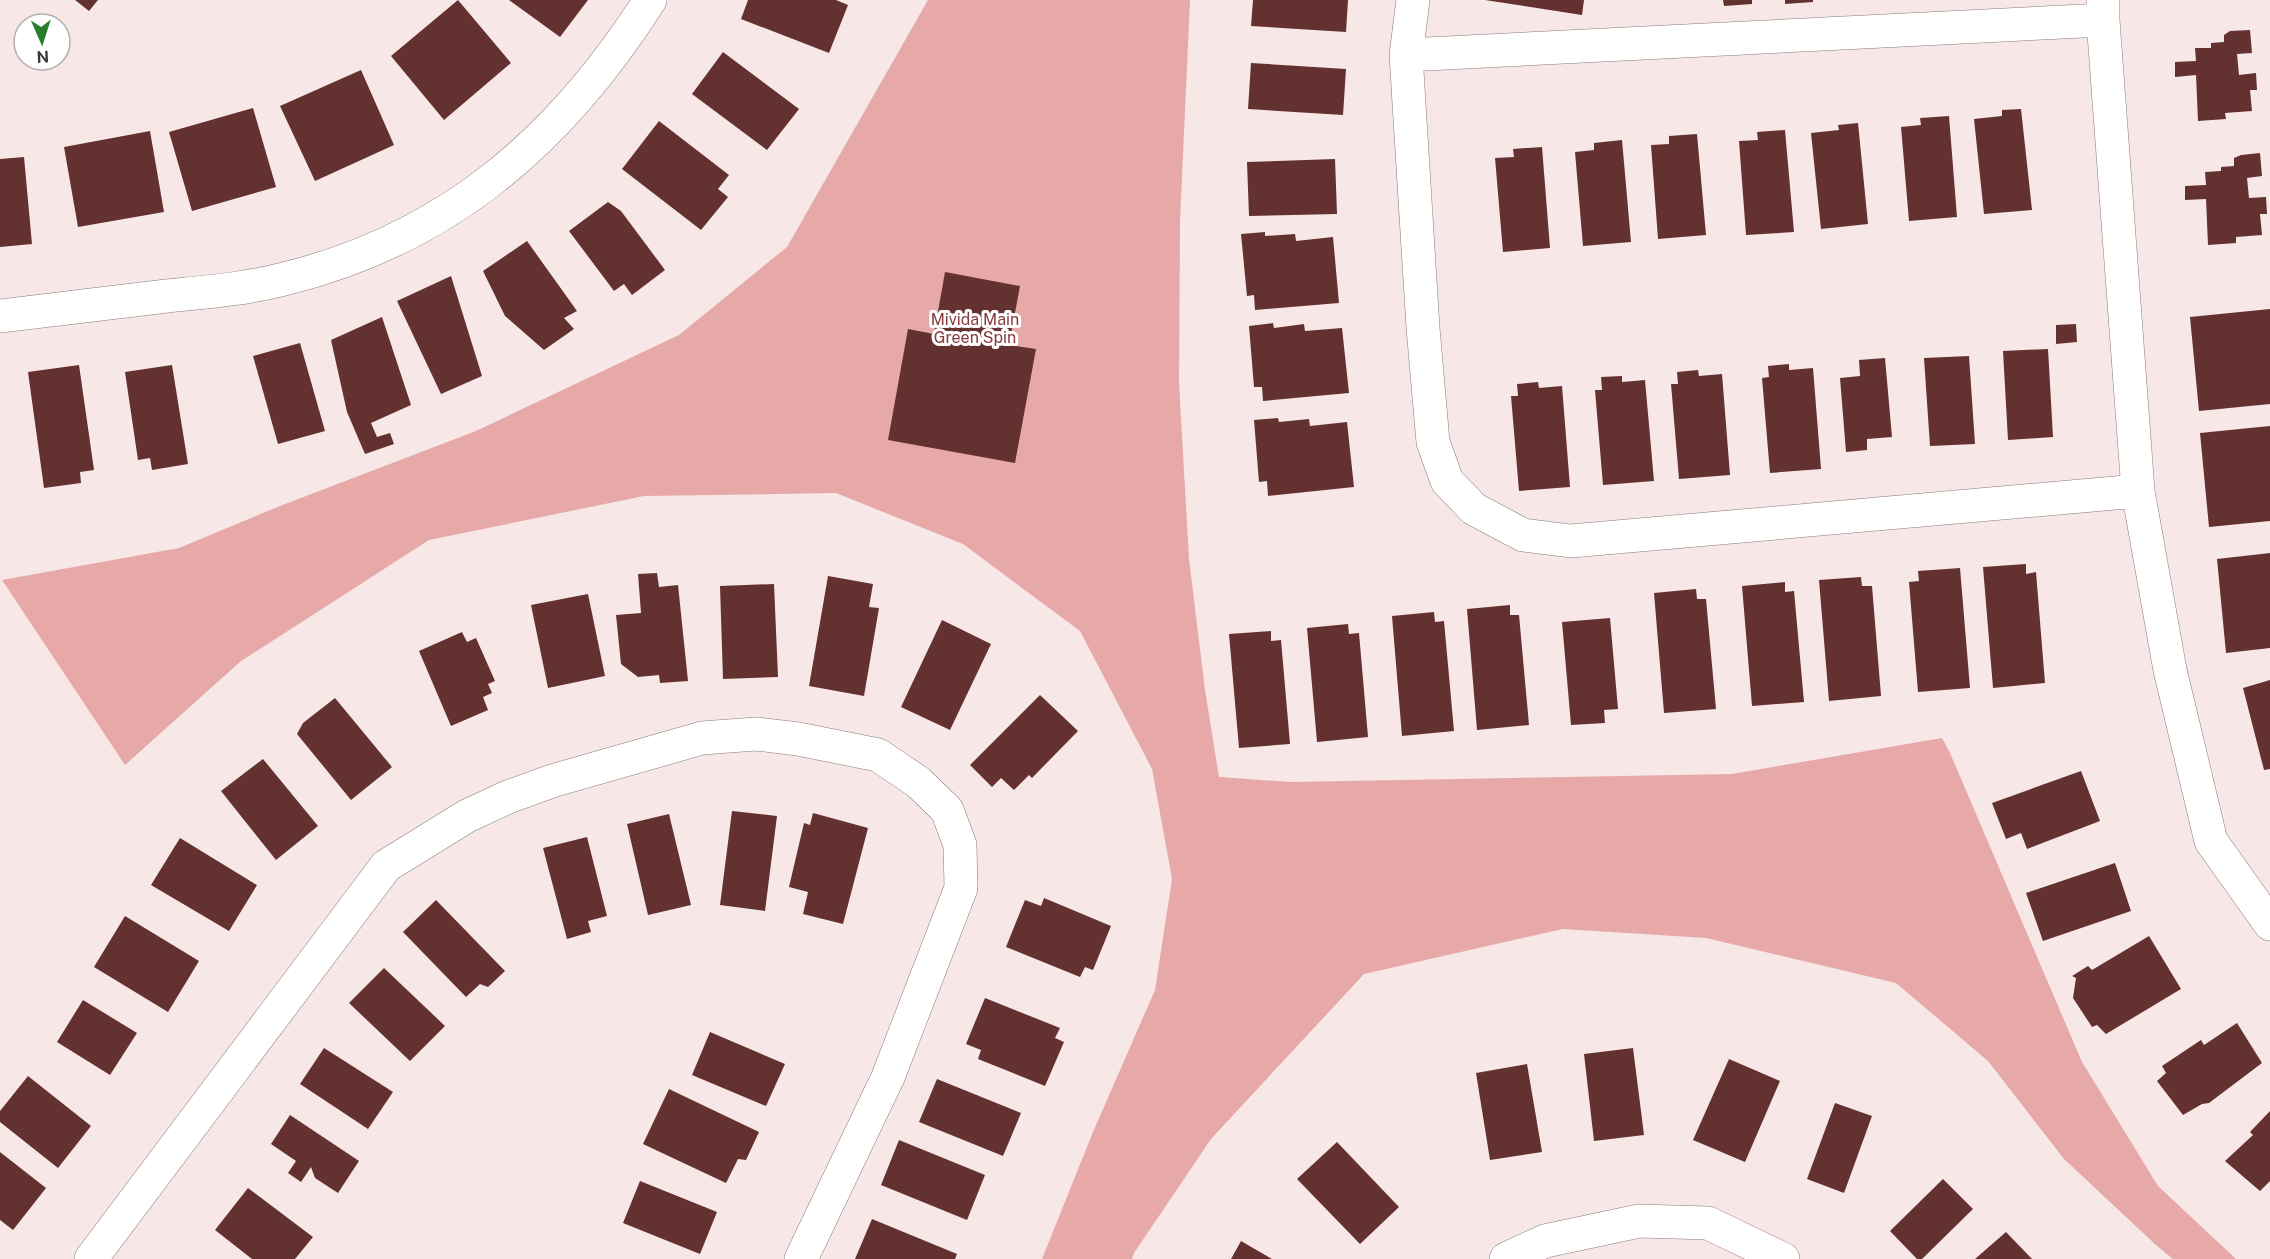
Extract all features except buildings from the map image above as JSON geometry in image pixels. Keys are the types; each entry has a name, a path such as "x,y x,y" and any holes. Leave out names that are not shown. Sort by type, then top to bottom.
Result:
{"street":[{"path":"0,316 237,288 283,279 327,267 371,251 413,231 457,206 536,143 578,99 650,0"},
{"path":"1413,0 1406,55 1423,328 1433,442 1447,481 1474,509 1523,535 1571,541 2138,491"},
{"path":"1406,55 2103,10 2138,491 2170,670 2211,841 2270,924"},
{"path":"91,1259 386,866 467,816 508,797 552,781 702,738 756,734 798,739 878,755 918,782 947,810 960,845 961,888 888,1077 801,1259"},
{"path":"1506,1259 1545,1241 1639,1221 1708,1223 1783,1259"}],"green space":[{"name":"Mivida Main Green Spin","path":"928,0 1190,0 1180,221 1179,383 1189,559 1205,690 1219,777 1291,782 1732,774 1942,738 2082,1062 2158,1186 2236,1259 2173,1259 2064,1159 1988,1061 1896,983 1706,938 1563,929 1364,974 1211,1139 1132,1259 1042,1259 1093,1132 1155,990 1172,879 1152,769 1080,631 963,544 836,493 644,496 429,540 241,661 125,765 2,580 179,548 280,506 476,431 679,335 787,247"}]}
